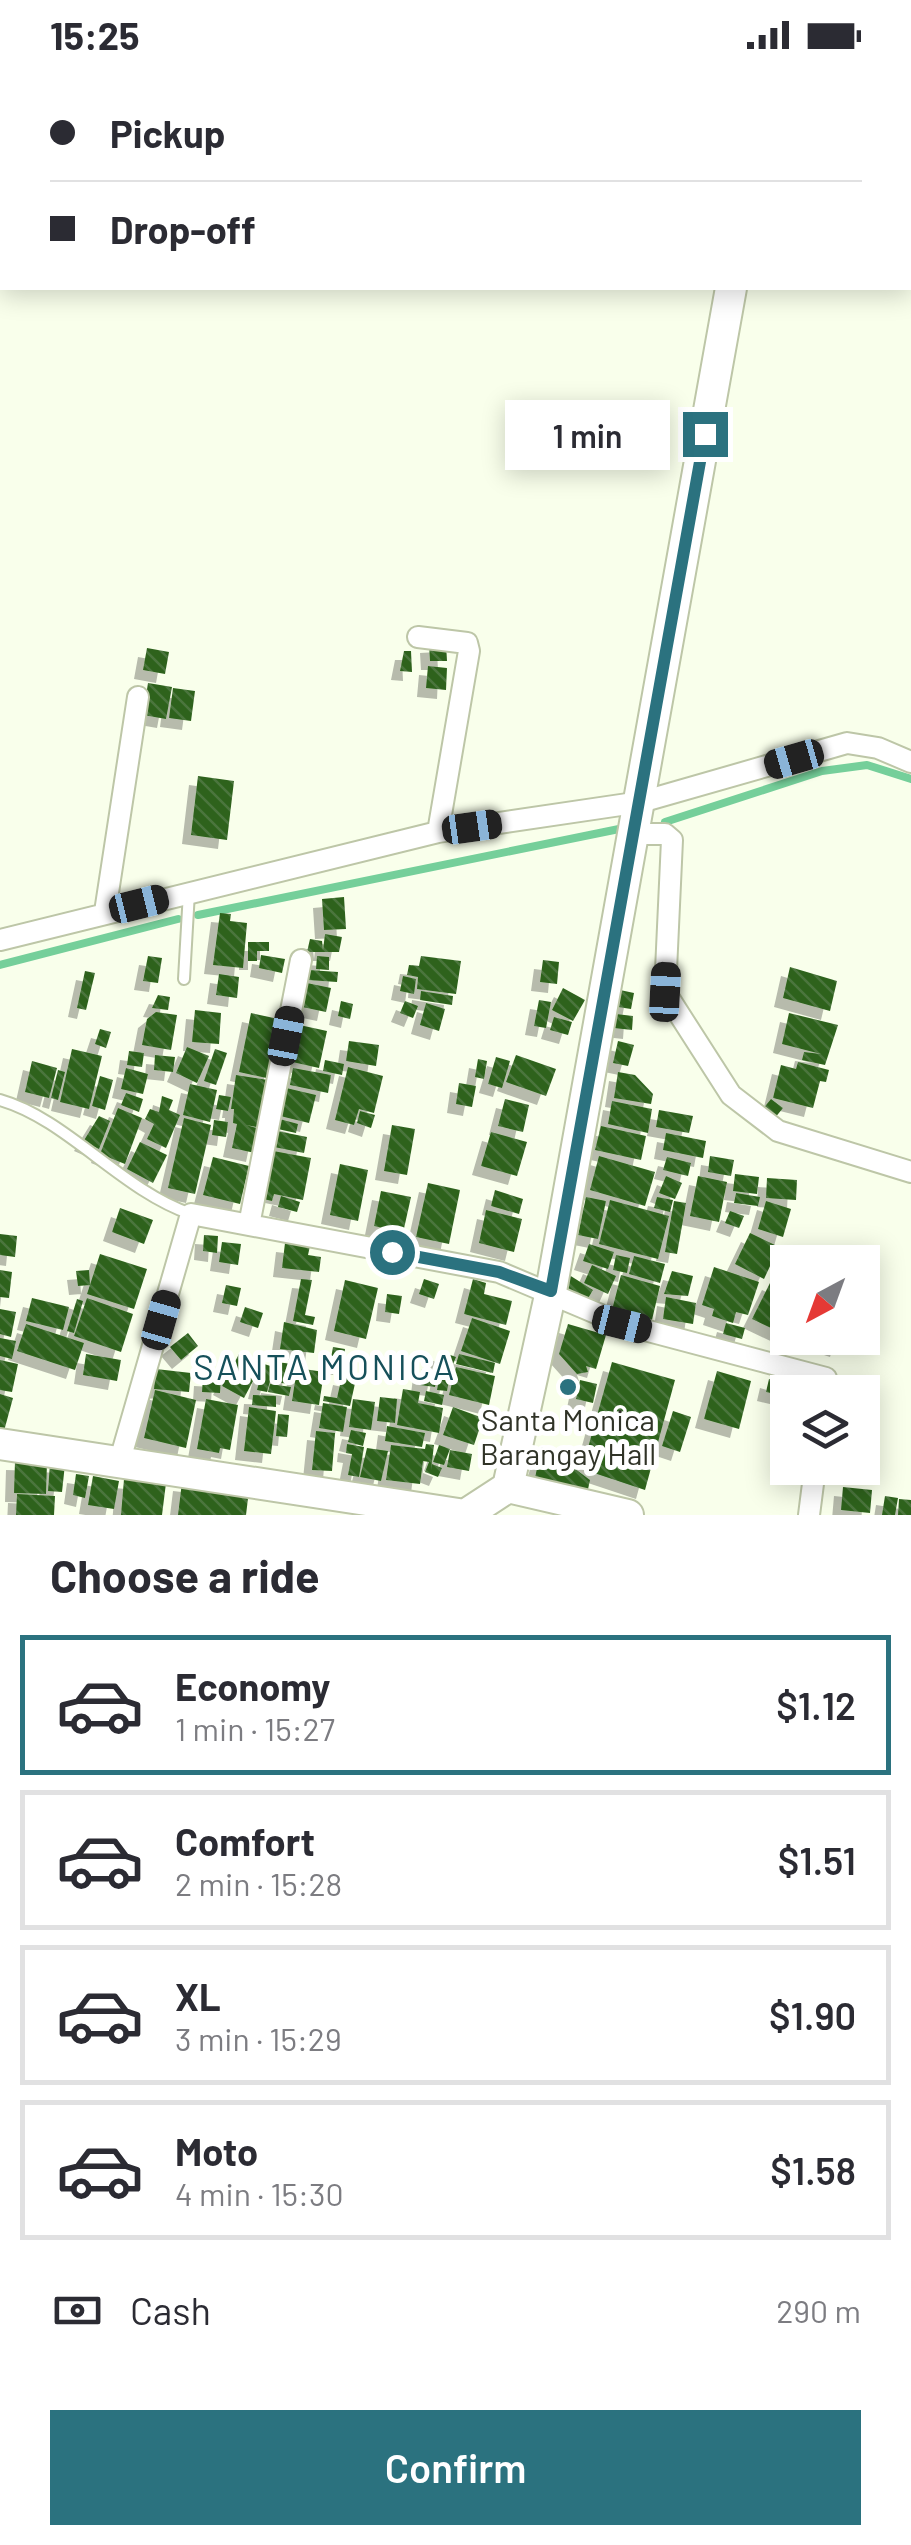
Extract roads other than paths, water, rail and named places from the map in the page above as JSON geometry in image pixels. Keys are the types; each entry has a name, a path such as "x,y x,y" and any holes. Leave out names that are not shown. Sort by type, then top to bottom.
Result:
{"main road":[{"path":"0,1444 465,1515 508,1487 551,1291 730,290"},
{"path":"508,1487 628,1515"}],"street":[{"path":"418,637 455,638 467,643 469,651 438,832"},
{"path":"105,912 138,697"},
{"path":"0,940 438,832 641,802 847,743 878,748 911,762"},
{"path":"634,834 664,834 672,840 665,992 732,1095 778,1131 911,1172"},
{"path":"249,1225 301,960"},
{"path":"120,1460 192,1214 499,1272 622,1324 815,1375"},
{"path":"809,1515 813,1485"}],"lane":[{"path":"184,979 190,891"},
{"path":"0,1100 26,1110 157,1202 192,1214"}],"waterway":[{"path":"665,822 822,771 867,765 911,779"},
{"path":"198,915 619,829"},
{"path":"0,965 178,919"}],"place":[{"name":"Santa Monica Barangay Hall","path":"568,1387"}],"district":[{"name":"SANTA MONICA","path":"325,1368"}]}
